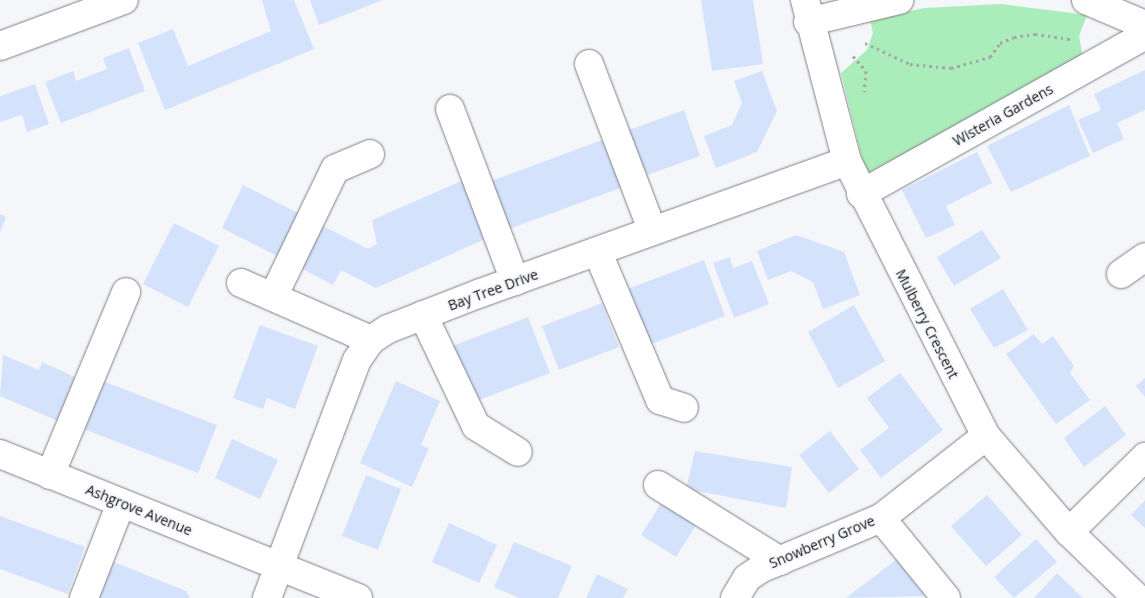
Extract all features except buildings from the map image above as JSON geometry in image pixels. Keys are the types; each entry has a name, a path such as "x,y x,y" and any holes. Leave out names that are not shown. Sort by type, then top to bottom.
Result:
{"street":[{"path":"0,46 124,0"},
{"path":"807,11 899,0"},
{"path":"1086,0 1145,25"},
{"name":"Mulberry Crescent","path":"807,11 847,161 861,194 986,436 1069,532 1137,598"},
{"name":"Wisteria Gardens","path":"861,194 1145,35"},
{"path":"589,64 652,230"},
{"path":"450,109 515,281"},
{"path":"273,297 335,169 370,154"},
{"name":"Bay Tree Drive","path":"267,598 357,360 371,340 423,315 598,253 652,230 847,161"},
{"path":"598,253 660,400 684,408"},
{"path":"1121,274 1145,257"},
{"path":"240,283 371,340"},
{"path":"50,475 126,292"},
{"path":"423,315 476,426 518,452"},
{"name":"Snowberry Grove","path":"736,598 747,578 780,561 881,518 986,436"},
{"name":"Ashgrove Avenue","path":"0,454 358,598"},
{"path":"1069,532 1145,457"},
{"path":"658,485 780,561"},
{"path":"84,598 121,503"},
{"path":"881,518 946,598"}],"path":[{"path":"869,44 910,64 951,68 990,57 1000,43 1014,37 1035,34 1079,40"},
{"path":"860,61 866,71 862,98"}],"green space":[{"path":"1001,4 1087,15 1079,36 1083,58 866,174 841,73 867,50 873,33 870,19 925,8"}]}
